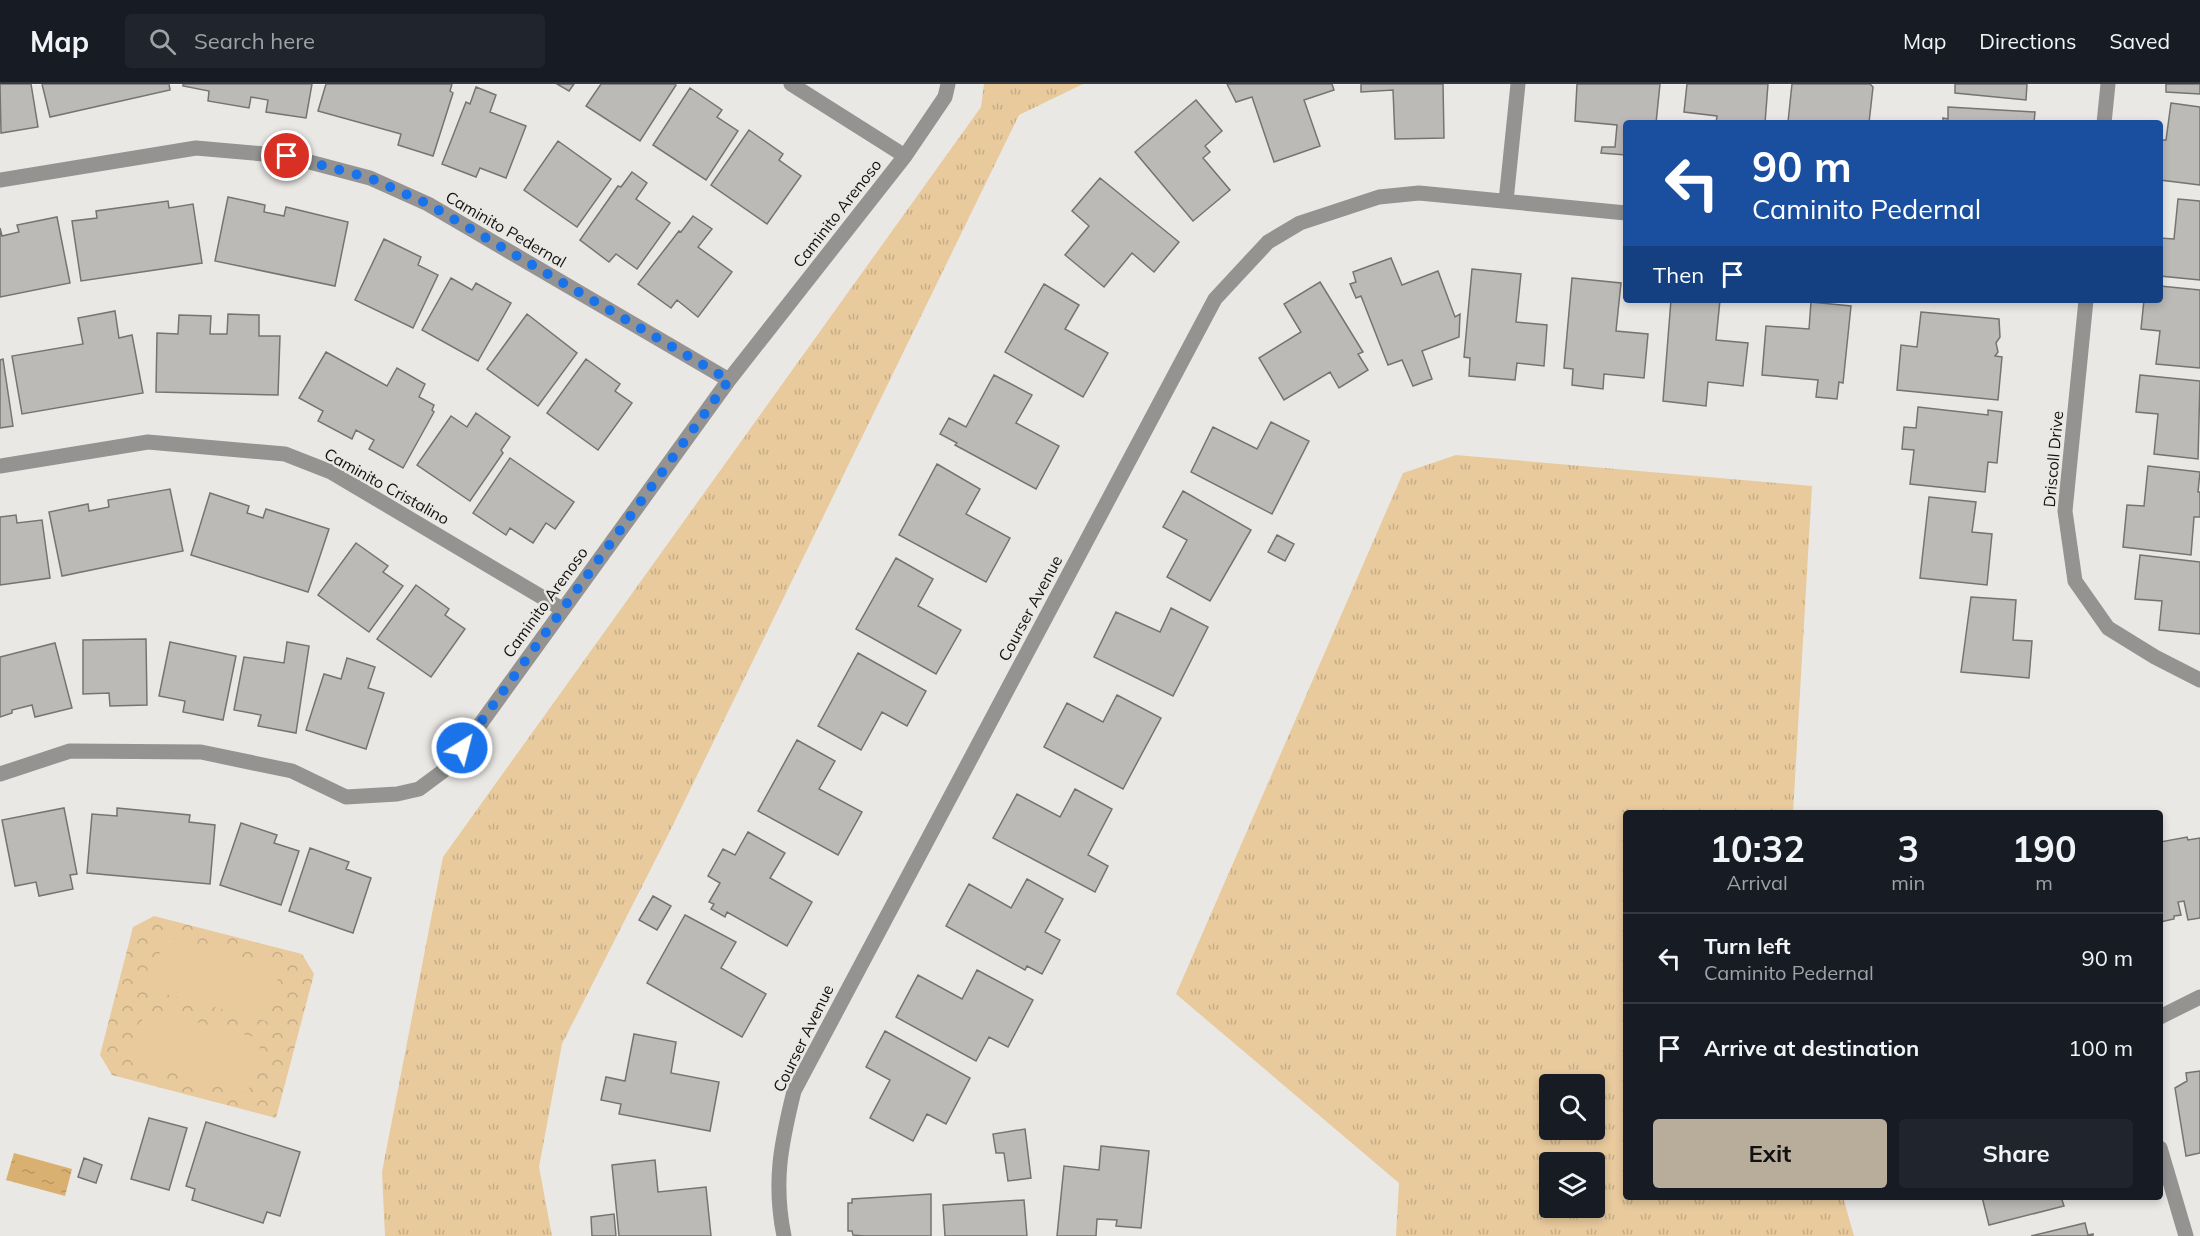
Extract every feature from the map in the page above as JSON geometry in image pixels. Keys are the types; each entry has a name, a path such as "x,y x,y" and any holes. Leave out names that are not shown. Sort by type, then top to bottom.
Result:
{"street":[{"path":"791,84 905,156"},
{"name":"Caminito Arenoso","path":"0,774 70,751 201,752 292,771 346,797 397,794 419,789 450,766 729,380 905,156 945,97 948,84"},
{"path":"1506,201 1518,84"},
{"path":"2104,120 2108,84"},
{"name":"Caminito Pedernal","path":"0,180 196,148 287,156 370,178 428,204 729,380"},
{"name":"Courser Avenue","path":"784,1236 777,1202 780,1144 794,1090 1215,299 1268,242 1300,223 1379,197 1419,193 1623,213"},
{"name":"Driscoll Drive","path":"2086,303 2065,512 2075,581 2108,628 2155,657 2200,680"},
{"name":"Caminito Cristalino","path":"0,466 148,442 285,454 331,472 562,609"},
{"path":"2163,1016 2200,998"},
{"path":"2163,1158 2186,1236"}],"green space":[{"path":"984,84 1083,84 1019,115 668,835 562,1044 539,1167 552,1236 385,1236 382,1172 443,857 981,107"},
{"path":"1456,455 1812,486 1793,810 1623,810 1623,1200 1844,1200 1854,1236 1396,1236 1399,1183 1176,994 1403,473"},
{"path":"154,916 302,954 314,974 276,1118 112,1075 100,1055 133,927"},
{"path":"164,936 281,967 266,1021 150,990"},
{"path":"145,1009 262,1039 248,1093 131,1062"}],"water":[{"path":"14,1153 72,1169 65,1196 6,1180"}],"building":[{"path":"0,84 31,84 38,127 1,133"},
{"path":"42,84 169,84 170,90 50,117"},
{"path":"183,84 312,84 306,118 266,112 268,100 251,97 249,108 208,101 209,91 183,86"},
{"path":"326,84 452,84 450,91 453,93 433,156 398,145 401,134 318,111"},
{"path":"557,84 574,84 569,91"},
{"path":"601,84 676,85 640,141 586,106"},
{"path":"1227,84 1332,84 1334,90 1304,100 1320,146 1274,162 1252,97 1236,102"},
{"path":"1361,84 1443,84 1444,138 1395,139 1393,90 1361,92"},
{"path":"1577,84 1660,84 1656,120 1623,120 1623,155 1601,153 1602,147 1615,147 1617,125 1575,121"},
{"path":"1687,84 1768,84 1765,120 1716,120 1717,116 1684,112"},
{"path":"1792,84 1870,84 1873,87 1869,120 1788,120"},
{"path":"1955,84 2027,84 2026,100 1955,93"},
{"path":"2166,84 2200,84 2200,94 2166,92"},
{"path":"476,87 496,95 490,112 526,126 506,178 480,168 476,177 442,164 466,102 470,104"},
{"path":"690,88 722,110 717,117 738,131 706,180 653,145"},
{"path":"1196,100 1222,131 1205,146 1210,152 1203,158 1230,190 1193,221 1135,152"},
{"path":"2171,103 2200,107 2200,185 2163,180 2163,140 2166,140"},
{"path":"1948,107 2035,112 2034,120 1943,120 1943,118 1948,119"},
{"path":"749,130 783,154 779,160 801,176 767,224 711,185"},
{"path":"558,141 611,179 577,227 524,190"},
{"path":"632,172 647,183 636,199 670,223 637,269 616,254 609,262 580,240 618,186 621,187"},
{"path":"1100,178 1179,242 1154,272 1132,253 1104,287 1065,255 1089,226 1072,211"},
{"path":"228,197 265,205 264,212 284,216 286,207 348,222 335,286 215,261"},
{"path":"2178,199 2200,201 2200,280 2163,276 2163,238 2174,239"},
{"path":"168,201 169,208 193,204 202,263 81,281 72,221 97,218 96,211"},
{"path":"693,216 712,229 698,247 732,272 698,317 677,300 671,308 638,284"},
{"path":"57,217 70,283 0,297 0,228 2,236 19,232 17,225"},
{"path":"384,239 421,257 418,265 438,275 413,328 355,300"},
{"path":"1391,258 1402,285 1438,271 1455,317 1460,314 1459,337 1422,351 1432,379 1413,386 1402,360 1388,365 1361,296 1356,298 1350,284 1356,282 1353,272"},
{"path":"1472,269 1521,274 1516,322 1547,325 1544,366 1517,363 1515,380 1469,376 1470,358 1464,357"},
{"path":"451,278 472,290 476,283 511,303 478,361 422,330"},
{"path":"1572,278 1621,283 1616,331 1648,334 1644,378 1604,374 1603,389 1572,385 1573,369 1564,368"},
{"path":"1320,282 1363,352 1358,354 1368,370 1339,388 1330,372 1284,400 1259,358 1301,332 1284,304"},
{"path":"1044,284 1079,305 1065,329 1108,353 1083,397 1005,352"},
{"path":"2163,286 2200,290 2200,368 2156,364 2160,331 2141,329 2144,303 2163,303"},
{"path":"1671,303 1720,303 1716,340 1748,343 1743,386 1708,382 1706,406 1663,401"},
{"path":"1811,303 1851,306 1843,383 1839,382 1837,399 1816,397 1818,380 1762,375 1766,326 1809,329"},
{"path":"115,311 119,338 132,335 143,393 22,414 12,356 83,344 78,318"},
{"path":"1921,312 1999,319 2000,337 1996,343 1998,352 1995,356 2002,357 1998,400 1897,390 1901,345 1917,347"},
{"path":"228,314 259,315 259,336 280,336 278,395 156,392 157,333 178,334 179,315 211,316 210,334 227,334"},
{"path":"527,314 577,353 538,406 487,369"},
{"path":"326,352 387,386 397,368 425,384 419,397 434,405 432,410 434,412 403,468 369,449 374,440 356,430 352,439 318,421 323,411 299,398"},
{"path":"3,359 13,426 0,428 0,360"},
{"path":"586,359 620,384 615,391 632,403 598,450 547,413"},
{"path":"994,375 1032,395 1016,423 1059,446 1036,489 955,445 957,443 940,434 949,418 966,427"},
{"path":"2140,375 2200,381 2198,459 2154,454 2158,414 2136,412"},
{"path":"1918,407 1988,415 1988,410 2002,412 1997,463 1988,462 1985,492 1910,484 1914,450 1902,449 1904,427 1916,428"},
{"path":"476,413 510,437 501,450 503,453 470,501 417,465 451,416 467,427"},
{"path":"1271,422 1309,441 1272,514 1191,472 1213,427 1257,449"},
{"path":"510,458 574,502 555,529 546,523 533,543 510,528 506,535 473,513"},
{"path":"937,464 980,489 966,514 1010,538 986,582 899,535"},
{"path":"2148,466 2200,472 2198,492 2200,492 2200,517 2194,517 2191,555 2123,547 2127,505 2144,506"},
{"path":"170,489 183,551 62,576 49,512 88,504 89,511 109,507 108,500"},
{"path":"1183,491 1251,530 1210,601 1167,577 1187,540 1163,527"},
{"path":"210,493 249,506 247,513 263,518 266,509 329,529 308,592 191,555"},
{"path":"1929,497 1976,502 1972,532 1992,534 1987,585 1920,578"},
{"path":"16,515 17,523 42,520 50,578 0,585 0,517"},
{"path":"1277,535 1294,544 1285,561 1268,552"},
{"path":"356,543 388,566 383,572 403,586 369,632 318,595"},
{"path":"2140,555 2200,562 2200,634 2159,630 2162,601 2135,599"},
{"path":"896,558 933,579 918,606 961,630 936,674 856,629"},
{"path":"416,585 449,609 445,615 465,629 431,677 377,639"},
{"path":"1971,597 2016,600 2013,640 2032,641 2029,678 1961,672"},
{"path":"1171,608 1208,627 1173,696 1094,657 1116,612 1160,632"},
{"path":"146,639 147,705 110,706 109,693 83,694 83,640"},
{"path":"170,642 236,656 223,720 183,712 185,701 159,696"},
{"path":"287,642 309,646 296,733 258,726 261,715 234,710 244,657 284,663"},
{"path":"55,643 72,708 35,717 32,705 12,710 12,713 0,717 0,657"},
{"path":"858,653 926,691 907,726 882,712 861,750 818,726"},
{"path":"347,658 375,667 368,688 384,693 366,749 306,730 324,674 341,679"},
{"path":"1117,695 1161,718 1123,789 1044,747 1067,703 1103,722"},
{"path":"797,740 835,761 819,789 862,812 838,855 758,811"},
{"path":"1075,789 1112,809 1088,855 1108,866 1095,892 993,838 1017,794 1060,817"},
{"path":"64,808 77,874 70,875 73,889 39,896 36,882 15,886 2,820"},
{"path":"117,808 190,815 189,822 215,825 210,884 87,873 92,814 117,816"},
{"path":"241,823 277,835 274,843 299,851 281,905 220,885"},
{"path":"748,832 785,853 770,878 812,902 787,946 727,912 725,917 711,909 714,904 709,902 720,883 708,876 723,849 735,855"},
{"path":"2187,837 2188,840 2200,838 2200,918 2188,920 2184,901 2178,902 2181,915 2163,921 2163,841"},
{"path":"310,848 349,862 346,869 371,878 353,933 289,911"},
{"path":"1027,879 1063,899 1045,932 1060,940 1042,974 1027,966 1025,970 946,926 969,884 1011,908"},
{"path":"653,896 671,906 657,930 639,920"},
{"path":"685,915 736,942 721,968 766,994 742,1037 647,983"},
{"path":"977,970 1033,1000 1008,1047 989,1037 976,1061 896,1017 918,975 962,999"},
{"path":"885,1031 970,1078 946,1124 927,1114 913,1141 870,1118 890,1080 866,1067"},
{"path":"634,1034 676,1042 671,1073 719,1082 710,1131 619,1114 621,1104 601,1100 606,1077 625,1081"},
{"path":"2200,1071 2200,1153 2186,1156 2175,1088 2187,1081 2186,1073"},
{"path":"149,1118 187,1128 169,1190 131,1179"},
{"path":"206,1122 300,1152 280,1216 267,1212 263,1223 192,1200 195,1189 186,1186"},
{"path":"1025,1129 1031,1178 1008,1181 1004,1153 996,1153 993,1134"},
{"path":"1101,1146 1149,1151 1141,1228 1116,1226 1117,1220 1097,1219 1096,1236 1057,1236 1064,1166 1099,1170"},
{"path":"84,1158 102,1165 96,1183 78,1177"},
{"path":"655,1160 658,1192 706,1187 711,1236 619,1236 612,1165"},
{"path":"931,1194 931,1236 864,1236 853,1235 852,1231 848,1231 848,1203 852,1203 852,1199"},
{"path":"1024,1200 1027,1236 945,1236 943,1205"},
{"path":"1983,1200 2062,1200 2064,1206 1989,1225"},
{"path":"614,1214 616,1236 592,1236 591,1217"},
{"path":"2085,1223 2088,1235 2093,1234 2093,1236 2031,1236"}],"route":[{"path":"287,156 370,178 428,204 729,380 462,748"}]}
